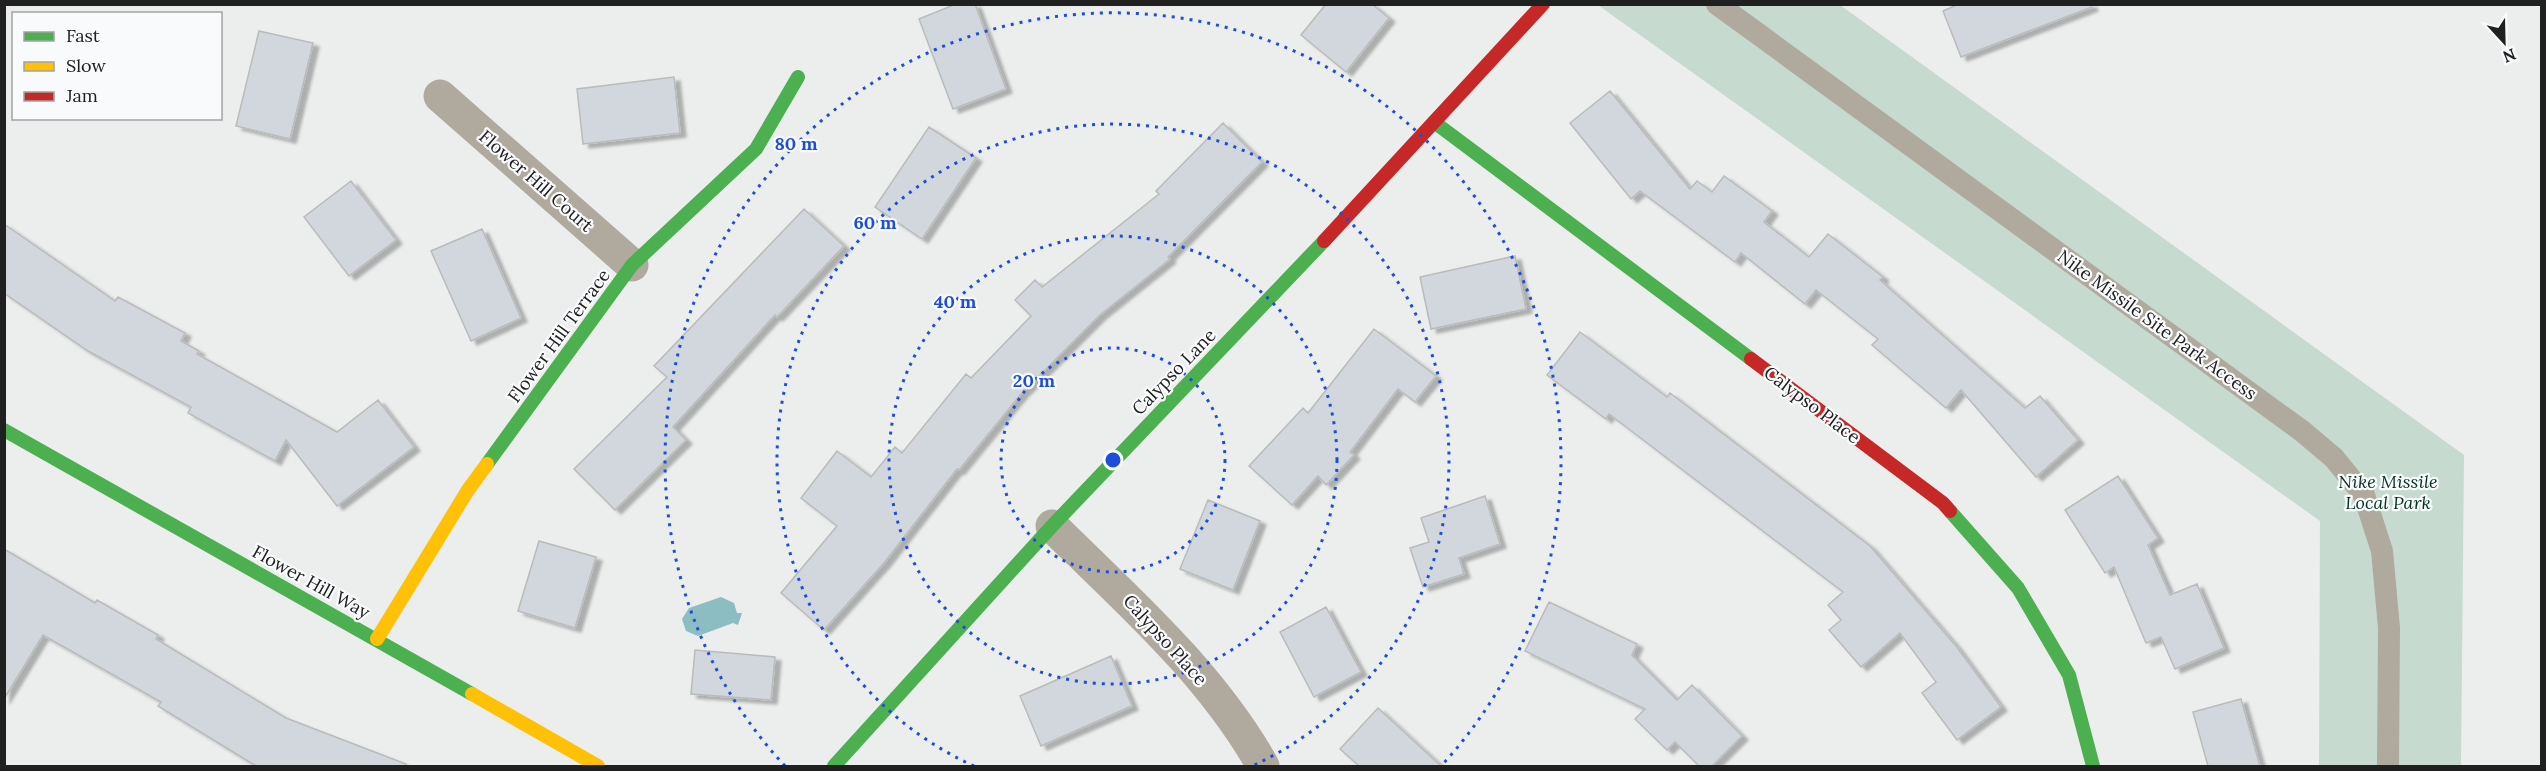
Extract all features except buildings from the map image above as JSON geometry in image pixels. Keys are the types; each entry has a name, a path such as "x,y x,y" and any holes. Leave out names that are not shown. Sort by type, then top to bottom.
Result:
{"street":[{"name":"Calypso Lane","path":"834,766 1052,526 1543,4"},
{"name":"Flower Hill Terrace","path":"377,639 468,490 632,265 756,149 798,77"},
{"name":"Flower Hill Court","path":"440,96 632,265"},
{"name":"Calypso Place","path":"1434,122 1943,503 2018,588 2069,675 2093,766"},
{"name":"Flower Hill Way","path":"4,430 598,766"},
{"name":"Calypso Place","path":"1052,526 1157,626 1242,728 1263,766"}],"lane":[{"name":"Nike Missile Site Park Access","path":"1717,4 2302,430 2334,458 2364,495 2382,551 2389,628 2388,766"}],"green space":[{"name":"Nike Missile Local Park","path":"1598,5 1840,5 2464,455 2461,766 2319,766 2320,521"}],"water":[{"path":"721,597 734,603 737,613 742,613 738,625 733,623 698,636 686,631 682,619 689,608"}],"traffic: fast":[{"path":"487,464 632,265 756,149 798,77"},
{"path":"1434,122 1751,359"},
{"path":"834,766 1052,526 1324,241"},
{"path":"4,430 472,694"},
{"path":"1950,511 2018,588 2069,675 2093,766"}],"traffic: slow":[{"path":"377,639 468,490 487,464"},
{"path":"472,694 598,766"}],"traffic: jam":[{"path":"1324,241 1543,4"},
{"path":"1751,359 1943,503 1950,511"}]}
